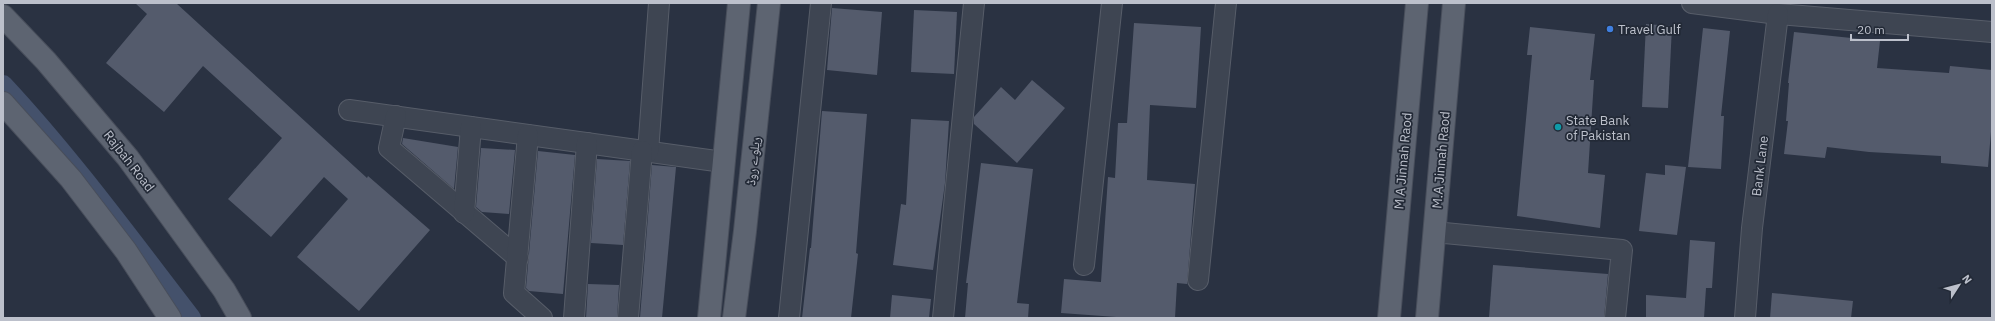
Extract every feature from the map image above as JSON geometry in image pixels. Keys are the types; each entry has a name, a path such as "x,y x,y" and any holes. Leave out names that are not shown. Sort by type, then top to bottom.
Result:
{"main road":[{"path":"709,318 739,3"},
{"name":"ریلوے روڈ","path":"734,318 745,231 769,3"},
{"name":"M A Jinnah Raod","path":"1389,318 1417,3"},
{"name":"M.A Jinnah Raod","path":"1427,318 1454,3"},
{"name":"Rajbah Road","path":"3,16 46,61 128,158 224,290 240,318"},
{"path":"3,103 71,179 126,251 170,318"}],"street":[{"path":"628,318 658,3"},
{"path":"789,318 821,3"},
{"path":"943,318 974,3"},
{"path":"1084,265 1112,3"},
{"path":"1198,280 1226,3"},
{"path":"1692,3 1778,14 1992,32"},
{"name":"Bank Lane","path":"1745,318 1752,228 1778,14"},
{"path":"349,110 723,162"},
{"path":"396,116 389,148 518,258"},
{"path":"464,213 471,127"},
{"path":"528,135 514,293 542,318"},
{"path":"574,318 587,143"},
{"path":"1434,232 1622,250 1614,318"}],"building":[{"path":"135,3 176,3 367,178 368,176 430,230 359,311 297,257 348,199 324,177 271,237 228,199 282,138 203,66 164,112 106,63 147,14"},
{"path":"832,8 882,12 877,75 827,70"},
{"path":"914,10 957,12 954,74 911,72"},
{"path":"1134,23 1201,27 1196,108 1150,105 1147,180 1195,184 1187,284 1177,283 1175,318 1130,318 1061,313 1064,279 1101,282 1108,177 1115,178 1118,123 1127,123"},
{"path":"1646,24 1672,26 1668,108 1642,107"},
{"name":"State Bank of Pakistan","path":"1530,27 1595,34 1590,80 1594,80 1588,173 1605,175 1600,228 1517,216 1532,55 1527,55"},
{"path":"1703,28 1730,31 1721,116 1724,116 1721,169 1688,167"},
{"path":"1794,32 1880,41 1877,68 1949,73 1950,66 1992,70 1992,120 1988,167 1941,163 1941,156 1869,152 1827,147 1825,158 1784,154 1788,121 1786,121 1788,83"},
{"path":"1032,80 1065,108 1017,163 974,124 974,117 1001,87 1015,100"},
{"path":"822,111 867,114 856,253 858,254 851,318 802,318 811,248"},
{"path":"911,119 949,121 945,183 933,270 893,265 901,204 906,205"},
{"path":"403,138 458,147 454,189 402,144"},
{"path":"481,148 515,150 509,214 482,212 476,207"},
{"path":"538,151 575,155 563,294 529,291 526,288"},
{"path":"597,159 630,161 623,245 591,243"},
{"path":"981,163 1033,169 1017,303 1029,304 1028,318 965,318 968,283 966,283"},
{"path":"652,165 676,167 662,318 640,318"},
{"path":"1665,165 1686,167 1677,235 1639,231 1646,173 1665,175"},
{"path":"1690,240 1715,242 1712,288 1706,288 1704,318 1646,318 1646,295 1686,298"},
{"path":"1493,265 1608,274 1604,318 1489,318"},
{"path":"588,284 619,285 617,318 586,318"},
{"path":"1772,293 1853,301 1851,318 1770,318"},
{"path":"892,295 931,299 929,318 890,318"}],"waterway":[{"path":"3,85 76,170 191,318"}],"place":[{"name":"Travel Gulf","path":"1610,29"},
{"name":"State Bank of Pakistan","path":"1558,127"}]}
